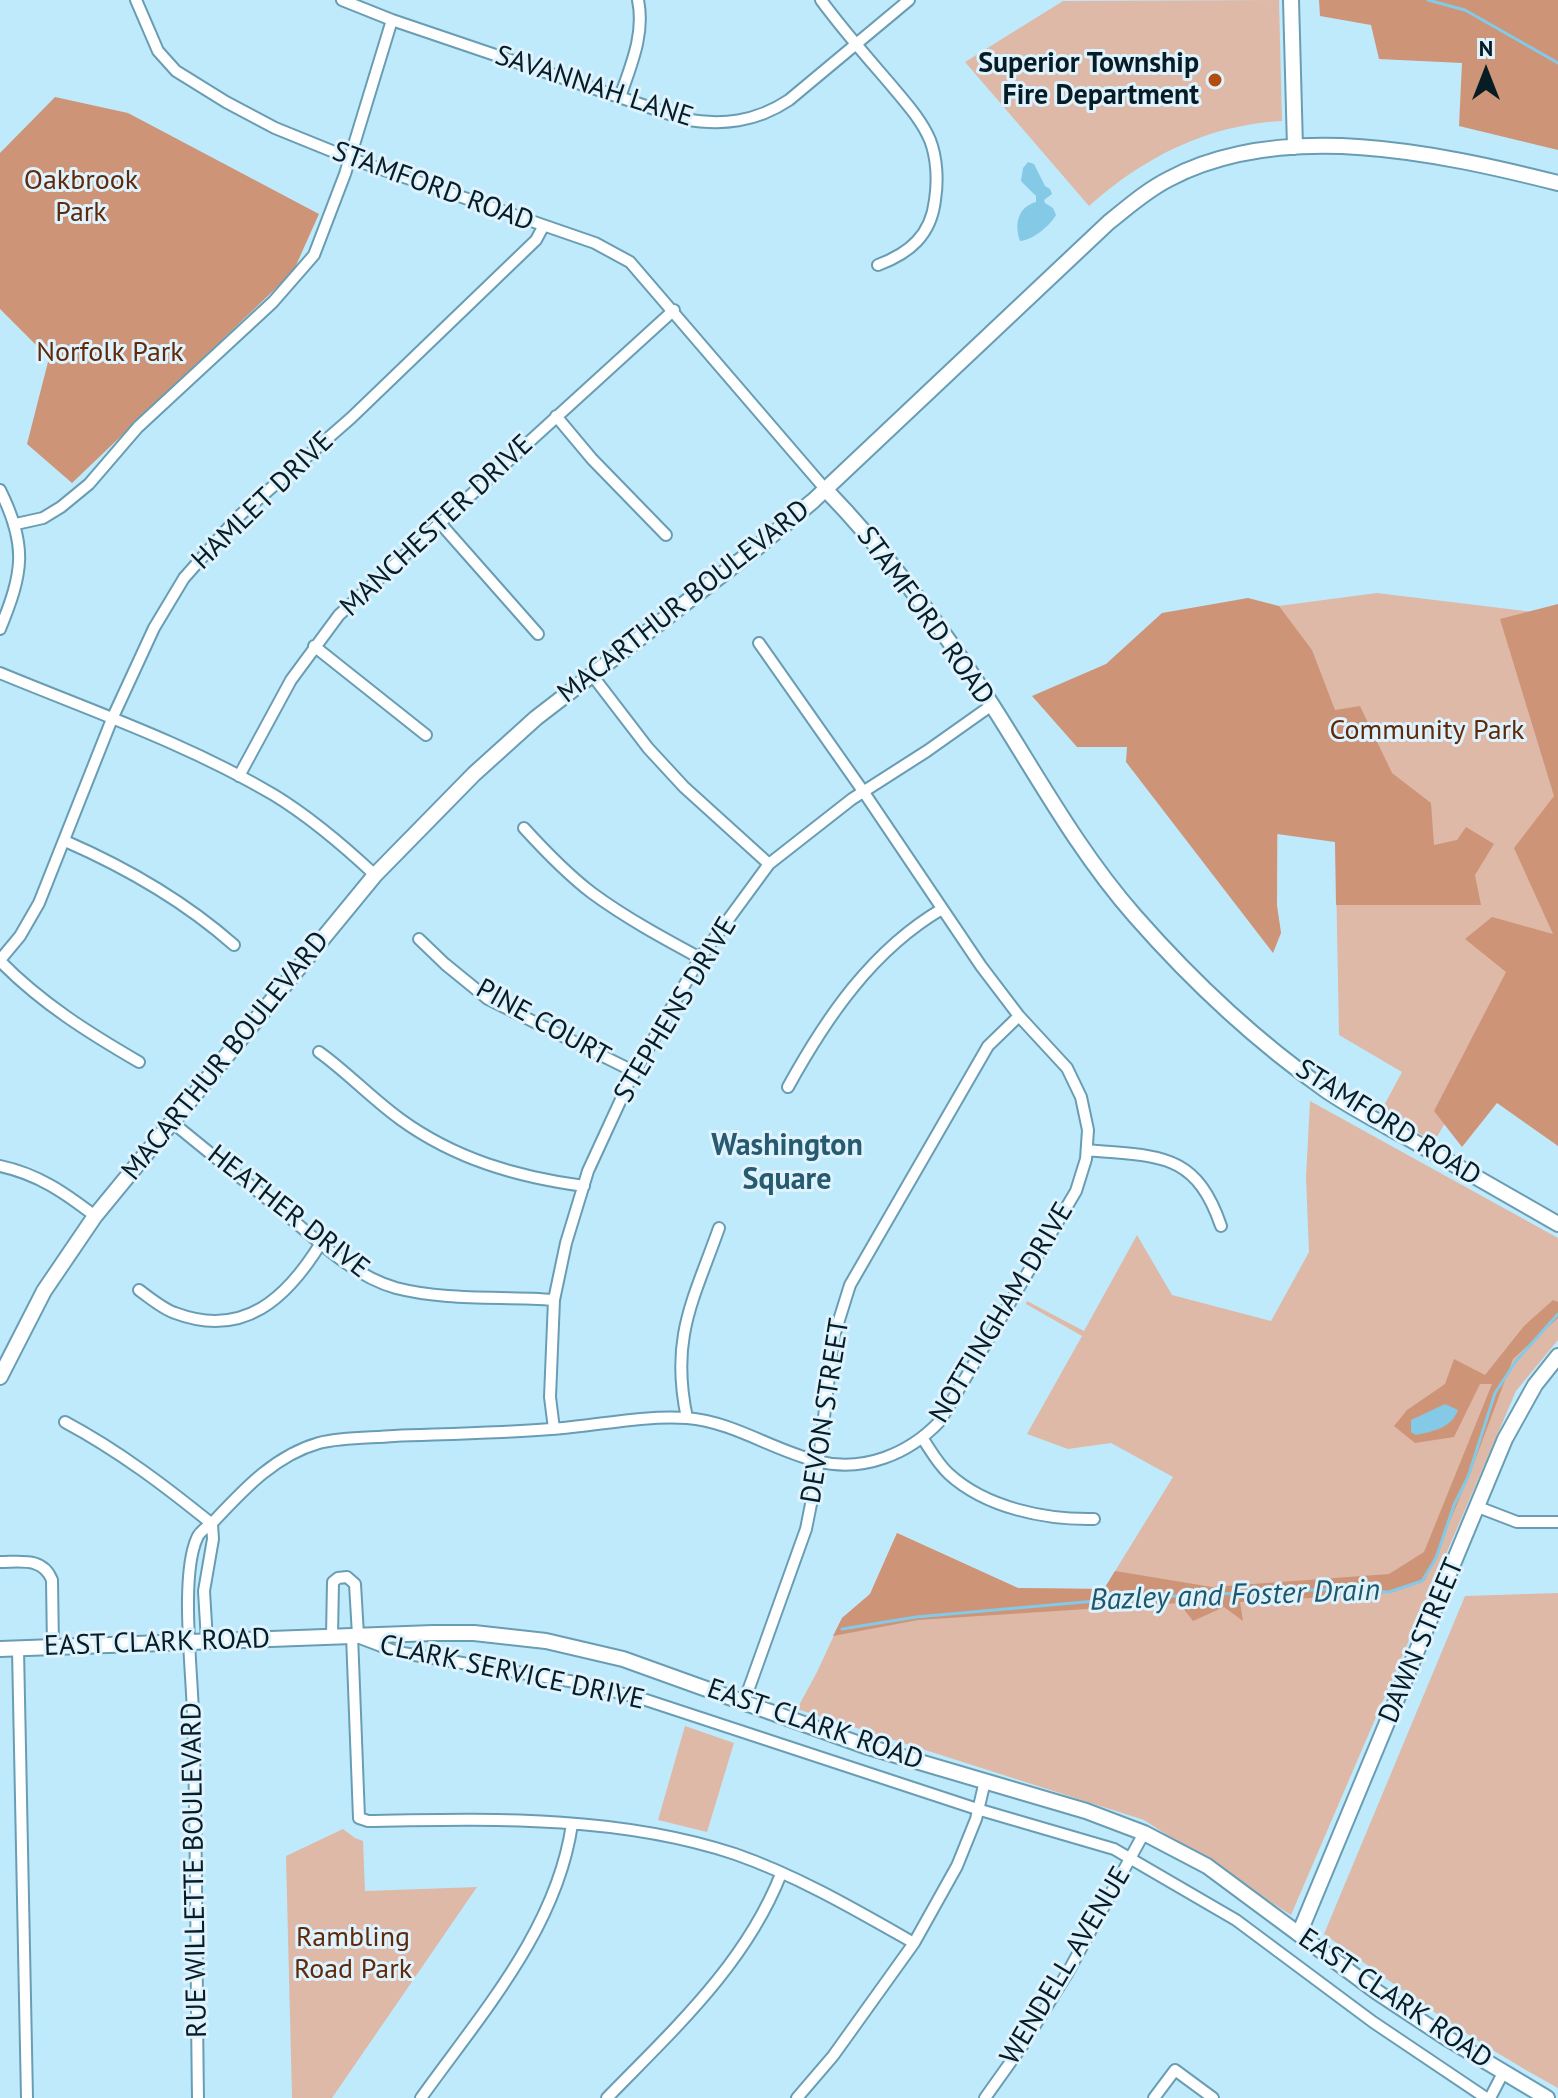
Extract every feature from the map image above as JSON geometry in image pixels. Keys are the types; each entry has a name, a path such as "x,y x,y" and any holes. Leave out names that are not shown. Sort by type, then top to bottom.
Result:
{"street":[{"name":"STAMFORD ROAD","path":"136,0 158,51 176,71 275,128 349,158 595,243 630,262 894,567 992,705 1084,852 1134,915 1214,998 1269,1046 1344,1102 1558,1224"},
{"name":"SAVANNAH LANE","path":"342,0 392,20 684,119 705,123 747,120 772,111 909,0"},
{"path":"620,97 639,39 641,13 638,0"},
{"path":"821,0 917,117 930,141 936,175 934,208 923,235 914,247 878,265"},
{"path":"1291,0 1295,147"},
{"path":"16,524 43,518 89,484 138,427 273,302 314,255 349,158 392,20"},
{"name":"MACARTHUR BOULEVARD","path":"0,1377 26,1321 95,1216 375,875 474,774 536,718 754,550 826,490 1109,222 1140,197 1167,180 1218,159 1295,147 1441,157 1558,183"},
{"name":"HAMLET DRIVE","path":"0,961 20,936 39,903 112,719 154,628 184,578 238,517 362,408 536,240 543,227"},
{"name":"MANCHESTER DRIVE","path":"239,776 291,680 314,646 351,602 674,310"},
{"path":"556,416 592,459 666,535"},
{"path":"0,490 16,524 20,566 16,589 0,629"},
{"path":"440,523 538,634"},
{"name":"NOTTINGHAM DRIVE","path":"190,1642 191,1558 198,1534 263,1473 290,1454 320,1443 687,1418 749,1434 818,1462 870,1462 908,1449 923,1439 951,1404 1066,1209 1081,1176 1087,1150 1086,1119 1076,1084 1059,1058 1019,1016 942,909 759,643"},
{"path":"314,646 426,735"},
{"path":"0,673 179,746 239,776 277,797 375,875"},
{"path":"592,675 619,712 675,777 769,864"},
{"name":"STEPHENS DRIVE","path":"554,1429 550,1397 554,1300 566,1243 599,1145 635,1072 700,958 769,864 863,791 992,705"},
{"path":"524,828 554,861 591,892 632,920 700,958"},
{"path":"65,841 112,861 143,879 234,945"},
{"path":"788,1087 817,1035 852,987 903,936 942,909"},
{"name":"PINE COURT","path":"419,939 488,999 635,1072"},
{"path":"0,961 43,1000 90,1034 139,1062"},
{"name":"DEVON STREET","path":"744,1702 806,1529 834,1336 850,1285 988,1046 1019,1016"},
{"path":"319,1052 402,1121 446,1148 483,1164 584,1186"},
{"name":"HEATHER DRIVE","path":"172,1122 363,1274 401,1289 554,1300"},
{"path":"1087,1150 1143,1154 1167,1161 1192,1174 1205,1188 1221,1226"},
{"path":"0,1166 30,1174 62,1191 95,1216"},
{"path":"687,1418 681,1386 681,1343 688,1310 719,1228"},
{"path":"139,1290 173,1313 206,1321 233,1321 257,1312 278,1297 305,1267 321,1243"},
{"name":"DAWN STREET","path":"1299,1934 1505,1439 1535,1385 1558,1356"},
{"path":"65,1422 112,1448 212,1524 213,1539 204,1591 207,1641"},
{"path":"923,1439 943,1468 969,1489 1021,1511 1044,1517 1094,1519"},
{"path":"1478,1507 1517,1522 1558,1522"},
{"path":"0,1562 31,1562 48,1570 52,1580 53,1648"},
{"path":"332,1636 332,1587 338,1578 347,1577 355,1584 359,1818 368,1821 499,1819 616,1827 673,1837 736,1855 781,1874 860,1910 914,1943"},
{"name":"EAST CLARK ROAD","path":"0,1649 474,1633 546,1641 623,1659 865,1746 1086,1811 1144,1833 1207,1866 1389,1999 1547,2098"},
{"name":"CLARK SERVICE DRIVE","path":"355,1635 397,1652 581,1683 643,1699 977,1809 1114,1849 1236,1920 1373,2022 1488,2098"},
{"name":"RUE WILLETTE BOULEVARD","path":"190,1642 198,2098"},
{"path":"18,1649 27,2098"},
{"path":"797,2098 841,2046 914,1943 957,1866 976,1819 985,1781"},
{"path":"421,2098 516,1966 546,1911 568,1847 572,1824"},
{"name":"WENDELL AVENUE","path":"985,2098 1068,1972 1144,1833"},
{"path":"607,2098 697,2004 740,1953 781,1874"},
{"path":"1154,2098 1175,2070 1213,2098"},
{"path":"1488,2098 1503,2073"}],"green space":[{"path":"1279,0 1282,121 1228,129 1178,147 1132,173 1089,206 965,62 1063,1"},
{"path":"1319,0 1558,0 1558,150 1459,126 1462,63 1379,59 1371,25 1320,16"},
{"path":"55,97 128,113 319,214 293,272 72,483 27,444 49,358 0,309 0,153"},
{"name":"Community Park","path":"1377,593 1558,615 1558,926 1434,1142 1381,1111 1402,1072 1339,1035 1335,824 1278,801 1277,906 1281,933 1084,695 1164,621"},
{"path":"1248,598 1279,606 1312,650 1335,710 1360,706 1392,773 1431,803 1434,845 1457,840 1466,827 1494,844 1475,875 1481,905 1336,905 1335,842 1277,834 1277,906 1281,933 1273,953 1126,762 1127,747 1077,747 1032,696 1106,664 1162,613"},
{"path":"1558,604 1558,1146 1497,1103 1462,1147 1434,1111 1506,972 1465,939 1492,917 1553,934 1514,848 1554,796 1500,619"},
{"path":"1310,1101 1558,1238 1558,1340 1516,1391 1291,1915 1144,1820 797,1709 842,1618 870,1594 897,1533 1018,1588 1104,1589 1173,1477 1111,1443 1068,1449 1027,1434 1082,1336 1026,1304 1027,1301 1084,1331 1137,1235 1172,1295 1271,1321 1309,1252 1306,1177"},
{"path":"1553,1300 1558,1302 1558,1318 1513,1359 1471,1471 1425,1580 1380,1594 1240,1602 1243,1621 1224,1607 1193,1621 1179,1603 918,1620 833,1636 842,1618 870,1594 897,1533 1018,1588 1104,1589 1115,1571 1212,1587 1389,1574 1424,1552 1492,1384 1480,1384 1454,1437 1415,1443 1394,1426 1407,1410 1445,1384 1454,1359 1485,1375 1524,1326"},
{"path":"1558,1593 1558,2088 1468,2034 1324,1934 1465,1596"},
{"path":"685,1726 734,1743 707,1832 658,1820"},
{"name":"Rambling Road Park","path":"343,1829 363,1841 365,1891 477,1887 332,2098 292,2098 286,1856"}],"water":[{"path":"1028,162 1034,164 1045,186 1050,189 1052,194 1044,200 1056,215 1040,232 1020,241 1017,228 1021,212 1036,202 1036,196 1021,181 1023,168"},
{"path":"1445,1404 1458,1410 1447,1425 1416,1435 1411,1432 1411,1420"}],"waterway":[{"path":"1428,0 1465,10 1558,63"},
{"name":"Bazley and Foster Drain","path":"842,1629 916,1617 1129,1598 1334,1589 1389,1592 1422,1581 1436,1558 1454,1505 1468,1477 1495,1393 1516,1361 1558,1314"}],"place":[{"name":"Superior Township Fire Department","path":"1215,80"}],"district":[{"name":"Washington Square","path":"787,1163"}],"park label":[{"name":"Oakbrook Park","path":"81,197"},
{"name":"Norfolk Park","path":"110,353"}]}
